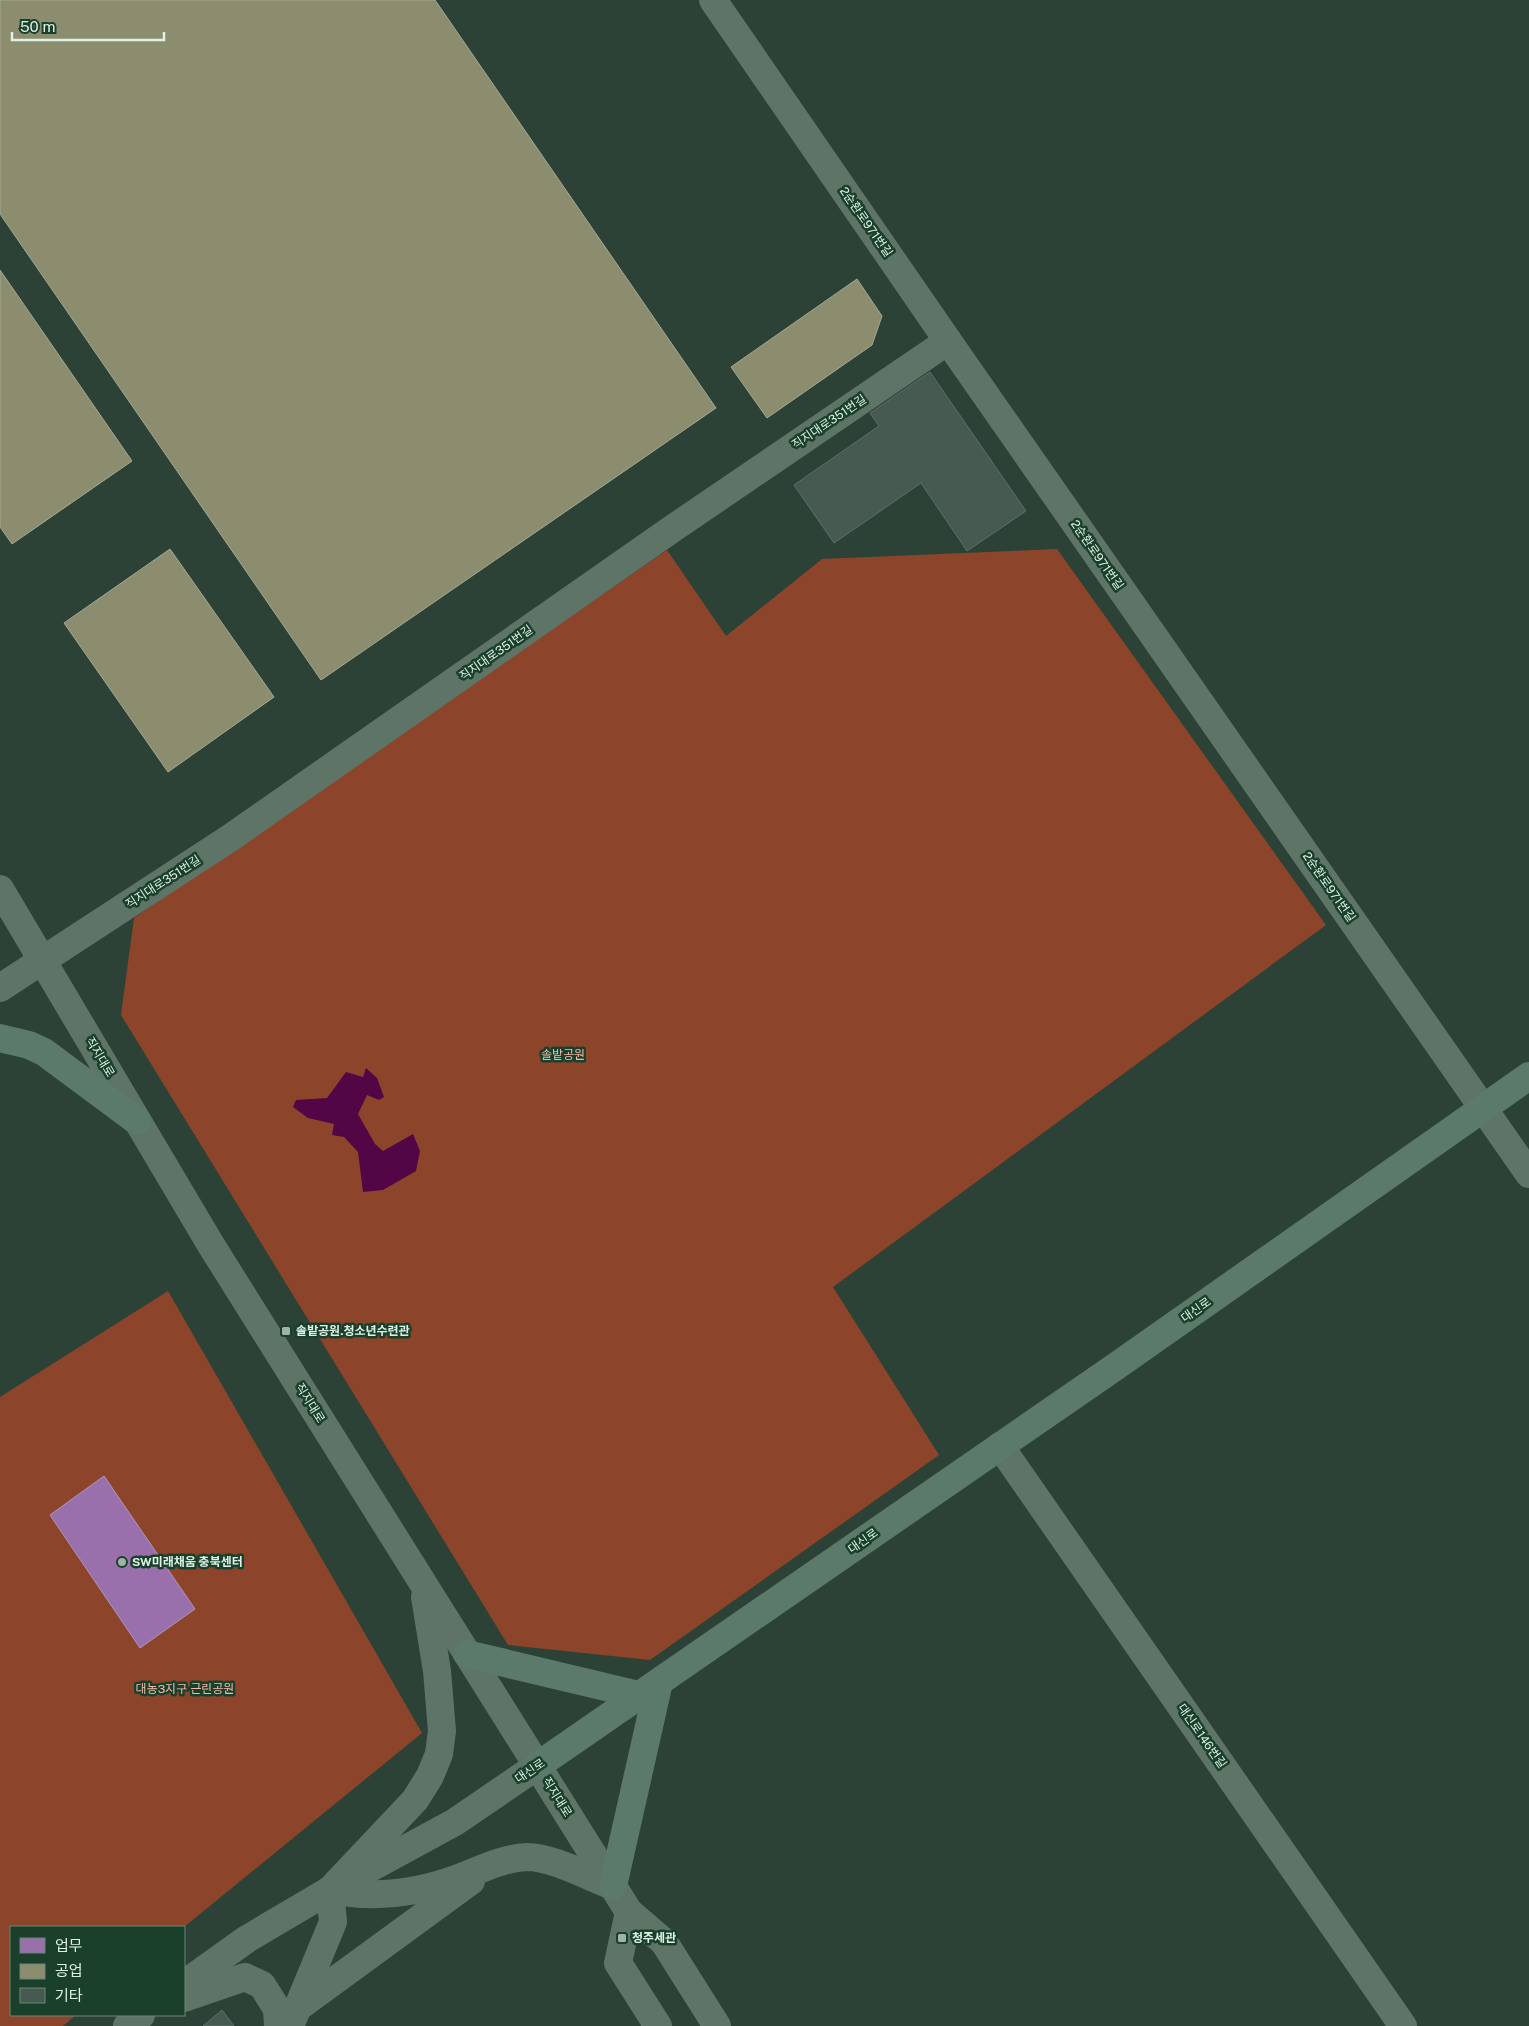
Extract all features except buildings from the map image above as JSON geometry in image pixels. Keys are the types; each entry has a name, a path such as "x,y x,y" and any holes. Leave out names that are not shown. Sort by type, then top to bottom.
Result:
{"main road":[{"path":"0,1038 29,1045 44,1052 137,1121"},
{"name":"대신로","path":"537,1766 1000,1446 1529,1076"},
{"path":"467,1654 649,1689 613,1886"}],"street":[{"name":"2순환로971번길","path":"713,0 948,341 1529,1174"},
{"name":"직지대로351번길","path":"0,988 230,838 672,529 948,341"},
{"name":"직지대로","path":"0,889 211,1245 629,1912 664,1942 717,2026"},
{"name":"대신로146번길","path":"1000,1446 1403,2026"},
{"path":"294,2016 333,1922 330,1890 415,1800 430,1776 439,1754 442,1731 437,1671 428,1609 421,1580"},
{"name":"대신로","path":"185,1983 247,1939 330,1890 455,1822 537,1766"},
{"path":"330,1890 351,1894 398,1894 419,1891 496,1863 526,1857 544,1859 613,1886"},
{"path":"294,2016 496,1863"},
{"path":"629,1912 618,1963 658,2026"},
{"path":"185,1998 245,1977 262,1985 277,2009 278,2026"},
{"path":"127,2026 140,2016"}],"green space":[{"name":"솔밭공원","path":"1057,549 1326,925 833,1287 939,1455 650,1660 508,1645 121,1015 134,918 667,550 726,636 822,559"},
{"name":"대농3지구 근린공원","path":"168,1291 422,1733 185,1926 10,1926 10,2016 75,2016 63,2026 0,2026 0,1397"}],"shaded area":[{"path":"366,1068 377,1078 384,1097 379,1100 367,1095 358,1114 375,1144 383,1151 413,1134 420,1151 416,1171 383,1190 363,1192 358,1152 344,1137 332,1135 334,1124 308,1118 293,1107 296,1100 327,1098 346,1072 363,1077"}],"place":[{"name":"솔밭공원.청소년수련관","path":"286,1331"},
{"name":"SW미래채움 충북센터","path":"122,1562"},
{"name":"청주세관","path":"622,1938"}]}
